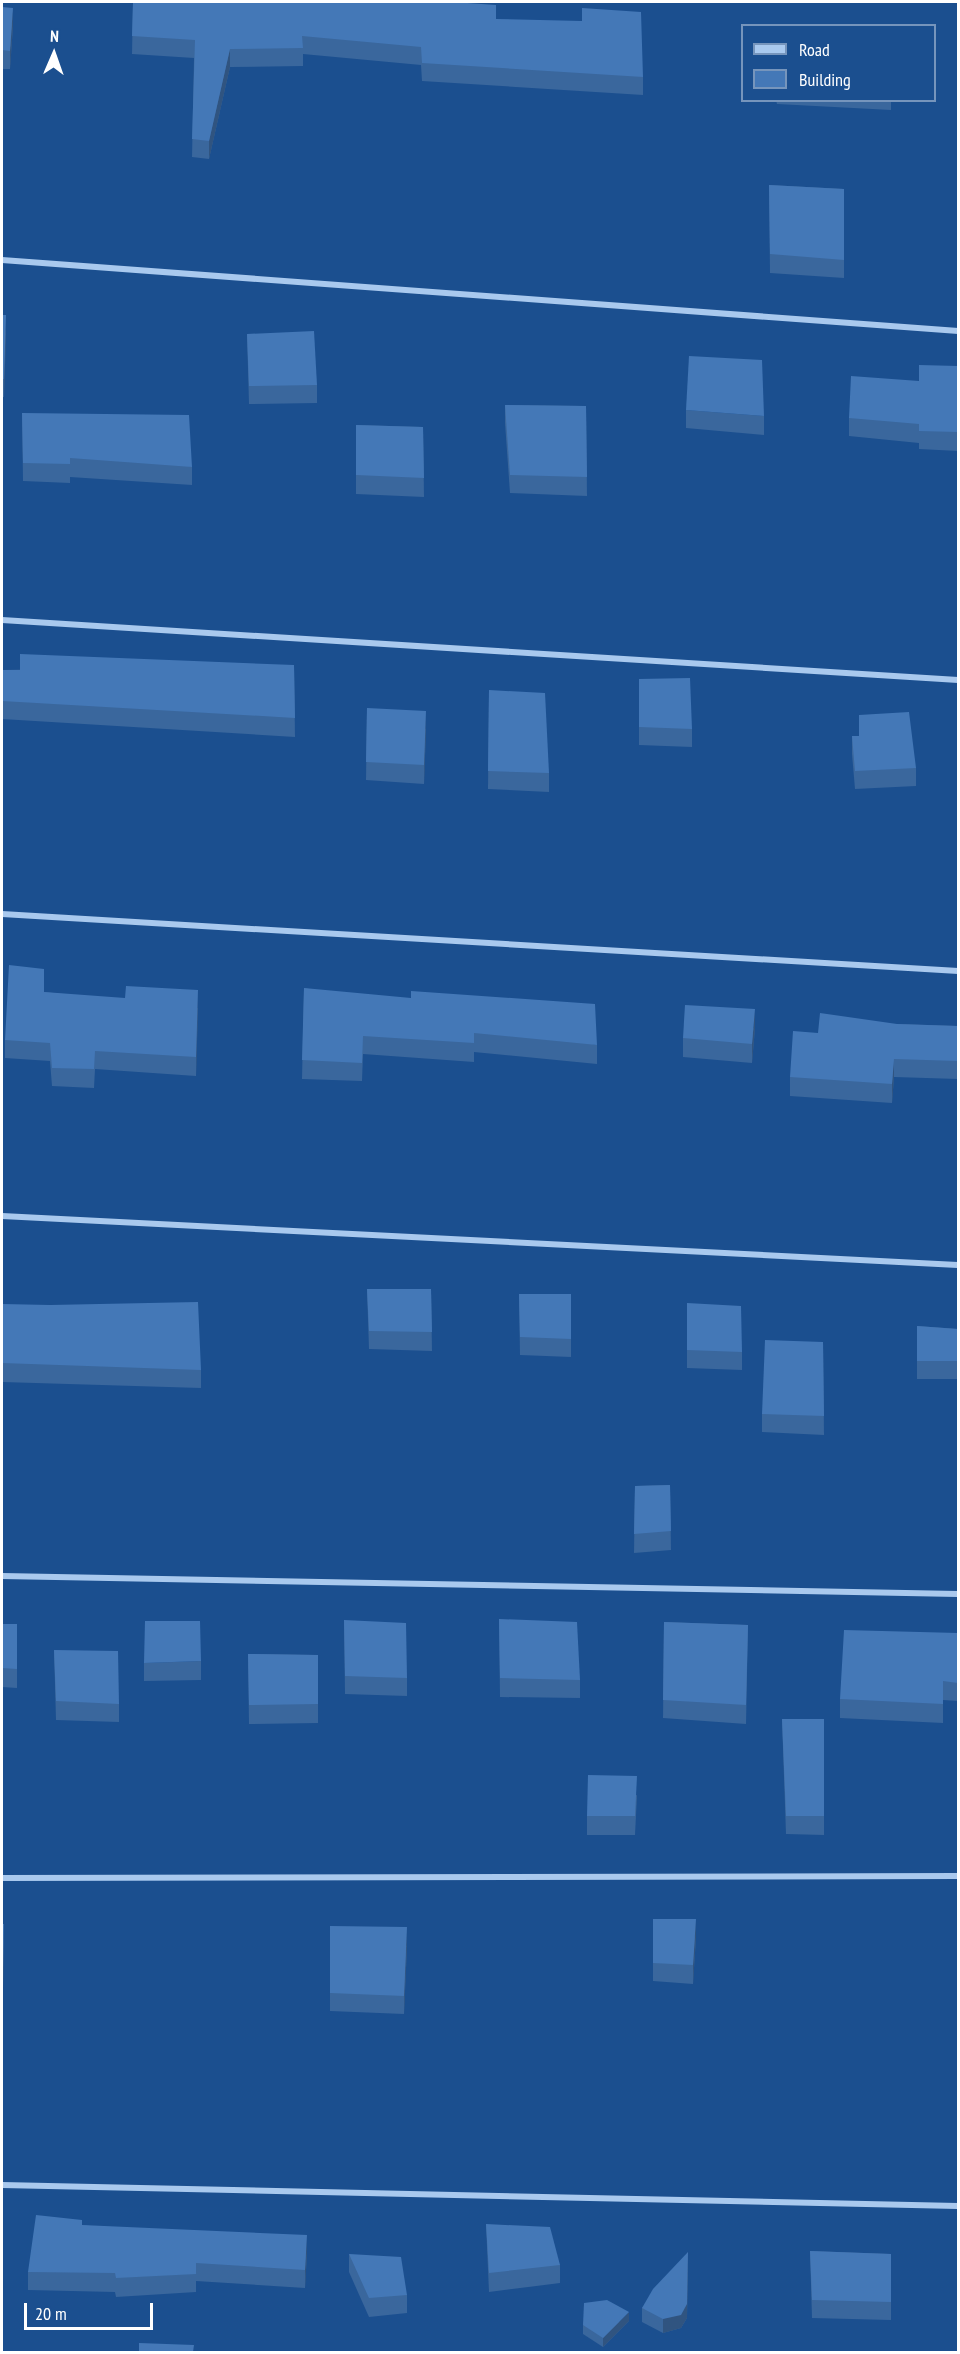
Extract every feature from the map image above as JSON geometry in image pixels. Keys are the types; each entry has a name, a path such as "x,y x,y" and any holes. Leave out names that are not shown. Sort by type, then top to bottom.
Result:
{"street":[{"path":"2,260 958,331"},
{"path":"2,620 958,680"},
{"path":"2,914 958,971"},
{"path":"2,1216 958,1265"},
{"path":"2,1576 958,1594"},
{"path":"2,1878 958,1876"},
{"path":"2,2186 958,2206"}],"building":[{"path":"133,2 453,2 496,5 496,19 582,21 582,8 641,12 643,77 422,63 421,47 302,36 303,48 230,49 209,141 192,139 195,40 132,36"},
{"path":"2,7 13,8 10,51 2,50"},
{"path":"769,185 844,189 844,260 770,254"},
{"path":"2,315 6,315 4,379 2,379"},
{"path":"314,331 317,385 249,386 247,334"},
{"path":"689,356 762,360 764,416 686,410"},
{"path":"919,365 958,366 958,432 919,431 919,424 849,418 851,376 919,381"},
{"path":"505,405 586,406 587,477 510,475"},
{"path":"22,413 189,415 192,467 70,458 70,464 23,463"},
{"path":"356,425 423,427 424,478 356,475"},
{"path":"20,654 294,665 295,718 2,701 2,670 20,670"},
{"path":"690,678 692,729 639,727 639,679"},
{"path":"489,690 545,693 549,773 488,771"},
{"path":"367,708 426,711 424,765 366,762"},
{"path":"909,712 916,768 855,771 852,736 859,736 859,715"},
{"path":"9,965 44,969 44,992 125,998 126,986 198,990 196,1057 95,1051 94,1069 52,1068 50,1043 5,1040"},
{"path":"304,988 411,998 411,991 595,1004 597,1045 474,1033 474,1043 363,1036 362,1063 302,1060"},
{"path":"685,1005 755,1009 752,1044 683,1038"},
{"path":"820,1013 897,1024 958,1026 958,1061 894,1059 892,1084 790,1077 793,1031 818,1033"},
{"path":"367,1289 431,1289 432,1332 369,1331"},
{"path":"519,1294 571,1294 571,1339 520,1337"},
{"path":"198,1302 201,1370 2,1363 2,1304"},
{"path":"687,1303 741,1306 742,1352 687,1350"},
{"path":"917,1326 958,1329 958,1361 917,1361"},
{"path":"765,1340 823,1342 824,1416 762,1414"},
{"path":"670,1485 671,1531 634,1534 635,1486"},
{"path":"499,1619 577,1622 580,1680 500,1678"},
{"path":"344,1620 406,1623 407,1678 345,1676"},
{"path":"145,1621 200,1621 201,1661 144,1663"},
{"path":"664,1622 748,1625 746,1705 663,1700"},
{"path":"2,1624 17,1624 17,1669 2,1668"},
{"path":"844,1630 958,1633 958,1683 943,1681 943,1704 840,1699"},
{"path":"54,1650 118,1651 119,1704 56,1701"},
{"path":"248,1654 318,1655 318,1704 249,1705"},
{"path":"782,1719 824,1719 824,1816 786,1816"},
{"path":"588,1775 637,1776 635,1816 587,1816"},
{"path":"653,1919 696,1919 693,1965 653,1963"},
{"path":"2,1924 4,1924 3,1971 2,1971"},
{"path":"330,1926 407,1927 404,1996 330,1993"},
{"path":"36,2215 82,2220 82,2225 307,2235 305,2270 196,2263 196,2274 116,2278 115,2273 28,2272"},
{"path":"486,2224 550,2227 560,2265 489,2273"},
{"path":"810,2251 891,2254 891,2302 812,2300"},
{"path":"688,2252 687,2304 681,2315 663,2319 642,2308 653,2289"},
{"path":"349,2254 401,2257 407,2295 369,2298"},
{"path":"607,2300 629,2312 603,2338 583,2325 584,2303"},
{"path":"139,2343 194,2345 193,2352 139,2352"}]}
